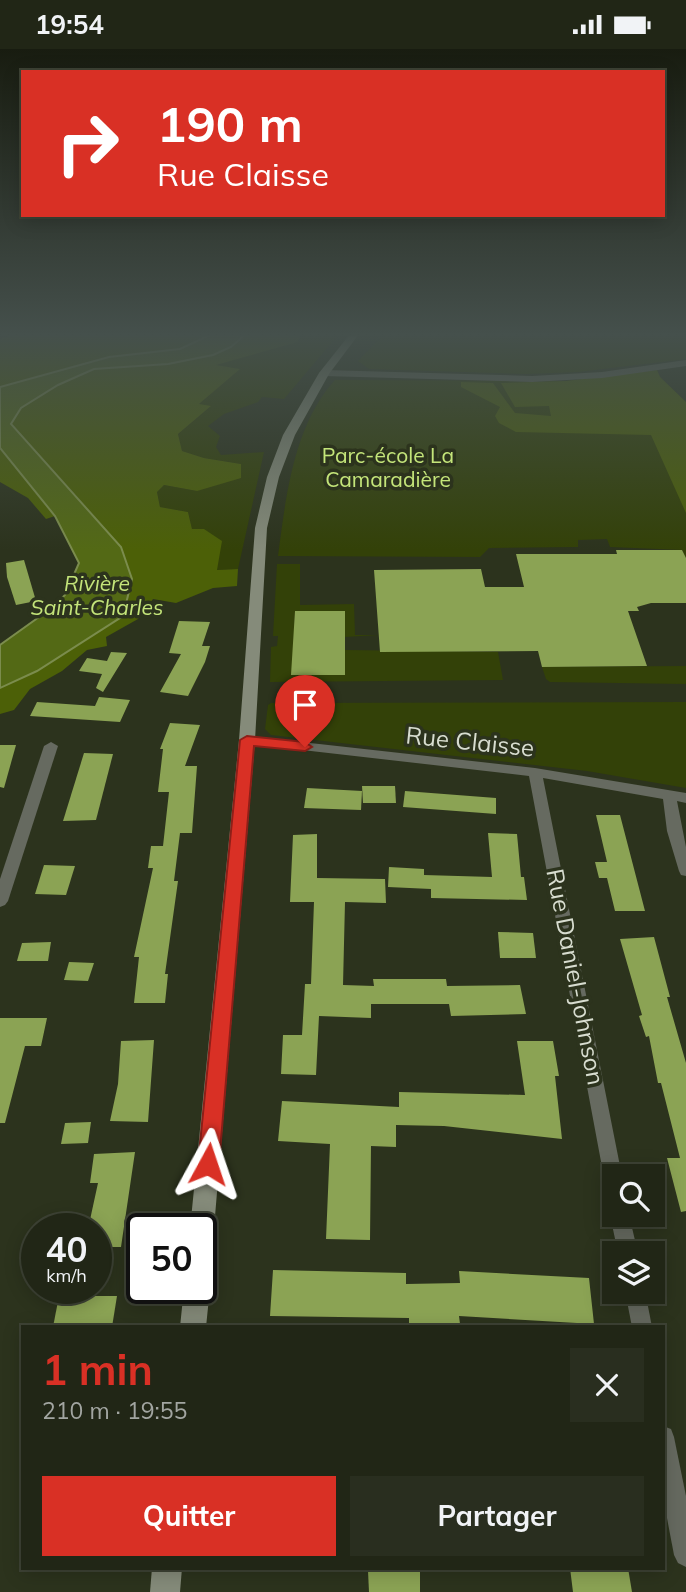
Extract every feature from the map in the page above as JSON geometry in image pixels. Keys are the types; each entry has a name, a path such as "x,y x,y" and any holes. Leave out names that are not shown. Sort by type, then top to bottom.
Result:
{"main road":[{"path":"203,1213 247,740 261,528 273,477 289,435 305,406"},
{"path":"193,1325 195,1304"},
{"path":"165,1592 167,1570"}],"street":[{"name":"Rue Claisse","path":"247,740 535,772 686,799"},
{"path":"0,901 51,746"},
{"name":"Rue Daniel-Johnson","path":"535,772 610,1164"},
{"path":"669,795 674,831 686,871"},
{"path":"638,1304 642,1325"},
{"path":"665,1447 686,1555"}],"green space":[{"path":"204,406 247,406 224,414 208,426 220,436 216,447 221,455 264,452 238,569 217,570 192,529 188,512 160,507 157,492 164,485 197,491 241,464 204,458 182,451 178,434 210,407"},
{"name":"Parc-école La Camaradière","path":"317,406 686,406 686,558 682,550 610,547 607,539 578,540 578,547 489,548 480,557 278,556 294,462"},
{"path":"277,564 300,564 300,605 354,604 355,635 379,635 345,637 344,611 295,611 292,675 345,675 345,650 498,652 503,680 270,682 271,647 277,646 278,636 273,636"},
{"path":"686,666 686,684 550,682 546,679 542,667"},
{"path":"686,702 686,788 587,771 271,735 265,729 268,705 271,703"}],"shaded area":[{"path":"211,406 178,434 182,451 204,458 241,464 241,478 197,491 164,485 157,492 160,507 188,512 192,529 204,529 222,541 217,570 238,569 237,586 213,588 176,603 153,599 138,619 106,637 107,646 87,650 62,671 30,689 14,710 0,714 0,688 37,671 123,616 79,499 11,424 21,408"},
{"path":"498,406 510,406 515,413 551,416 549,406 686,406 686,513 651,435 516,432 499,423 495,416 500,407"},
{"path":"0,448 55,516 46,519 28,498 0,482"}],"water":[{"name":"Rivière Saint-Charles","path":"0,406 24,406 11,424 121,547 132,579 123,616 37,671 0,688 0,645 53,607 65,595 79,563 55,516 0,448"}],"building":[{"path":"616,550 682,550 686,558 686,603 651,603 637,607 639,611 628,611 647,666 542,667 538,651 380,652 374,570 481,569 485,587 524,587 516,554 617,554"},
{"path":"24,560 36,601 16,605 7,577 6,563"},
{"path":"295,611 345,611 345,675 291,675"},
{"path":"179,621 210,622 202,646 210,646 188,696 160,692 181,654 169,653"},
{"path":"111,652 127,653 103,692 96,688 102,674 79,671 87,658 107,661"},
{"path":"99,697 130,700 120,722 30,716 37,702 95,706"},
{"path":"170,723 200,725 185,766 197,766 192,833 180,833 174,881 178,881 165,974 168,974 165,1003 134,1003 139,957 134,957 153,868 148,868 151,846 163,846 169,792 158,792 163,749 160,749"},
{"path":"0,745 16,745 4,788 0,787"},
{"path":"84,753 113,754 96,820 63,821"},
{"path":"362,786 395,786 396,803 363,803"},
{"path":"307,788 362,791 361,810 304,808"},
{"path":"405,791 496,798 496,814 403,807"},
{"path":"596,815 620,815 645,911 615,911 607,878 599,878 595,862 607,862"},
{"path":"488,833 517,834 521,877 524,877 527,900 431,898 431,889 388,887 389,867 424,869 424,875 492,877"},
{"path":"317,834 317,878 385,879 386,903 345,902 343,985 374,986 373,979 446,979 447,986 520,985 526,1014 451,1016 449,1004 371,1004 371,1018 319,1016 316,1075 281,1074 283,1035 302,1035 305,984 311,984 314,902 290,902 293,835"},
{"path":"44,865 75,866 66,895 35,894"},
{"path":"498,932 533,933 536,958 500,958"},
{"path":"654,937 670,997 667,997 686,1063 686,1211 681,1212 667,1158 680,1158 661,1083 658,1083 649,1036 646,1037 639,1016 642,1015 620,939"},
{"path":"51,942 48,961 17,961 22,943"},
{"path":"69,962 94,963 88,981 64,980"},
{"path":"0,1018 47,1018 41,1046 25,1046 5,1123 0,1123"},
{"path":"154,1040 148,1122 110,1121 118,1084 121,1041"},
{"path":"517,1041 553,1041 559,1076 555,1076 562,1139 444,1126 396,1125 396,1147 371,1146 370,1240 326,1239 330,1144 278,1141 282,1101 399,1107 399,1092 525,1095"},
{"path":"91,1122 88,1143 61,1144 65,1123"},
{"path":"135,1152 121,1247 112,1247 112,1213 91,1213 98,1183 90,1183 94,1154"},
{"path":"273,1270 406,1273 406,1284 460,1283 459,1271 589,1278 594,1324 459,1316 460,1324 409,1325 409,1318 270,1316"},
{"path":"112,1296 117,1296 112,1325 53,1325 57,1304 112,1304"},
{"path":"570,1570 628,1570 632,1592 573,1592"},
{"path":"368,1571 420,1571 420,1592 369,1592"}],"route":[{"path":"208,1164 247,740 305,747"}]}
